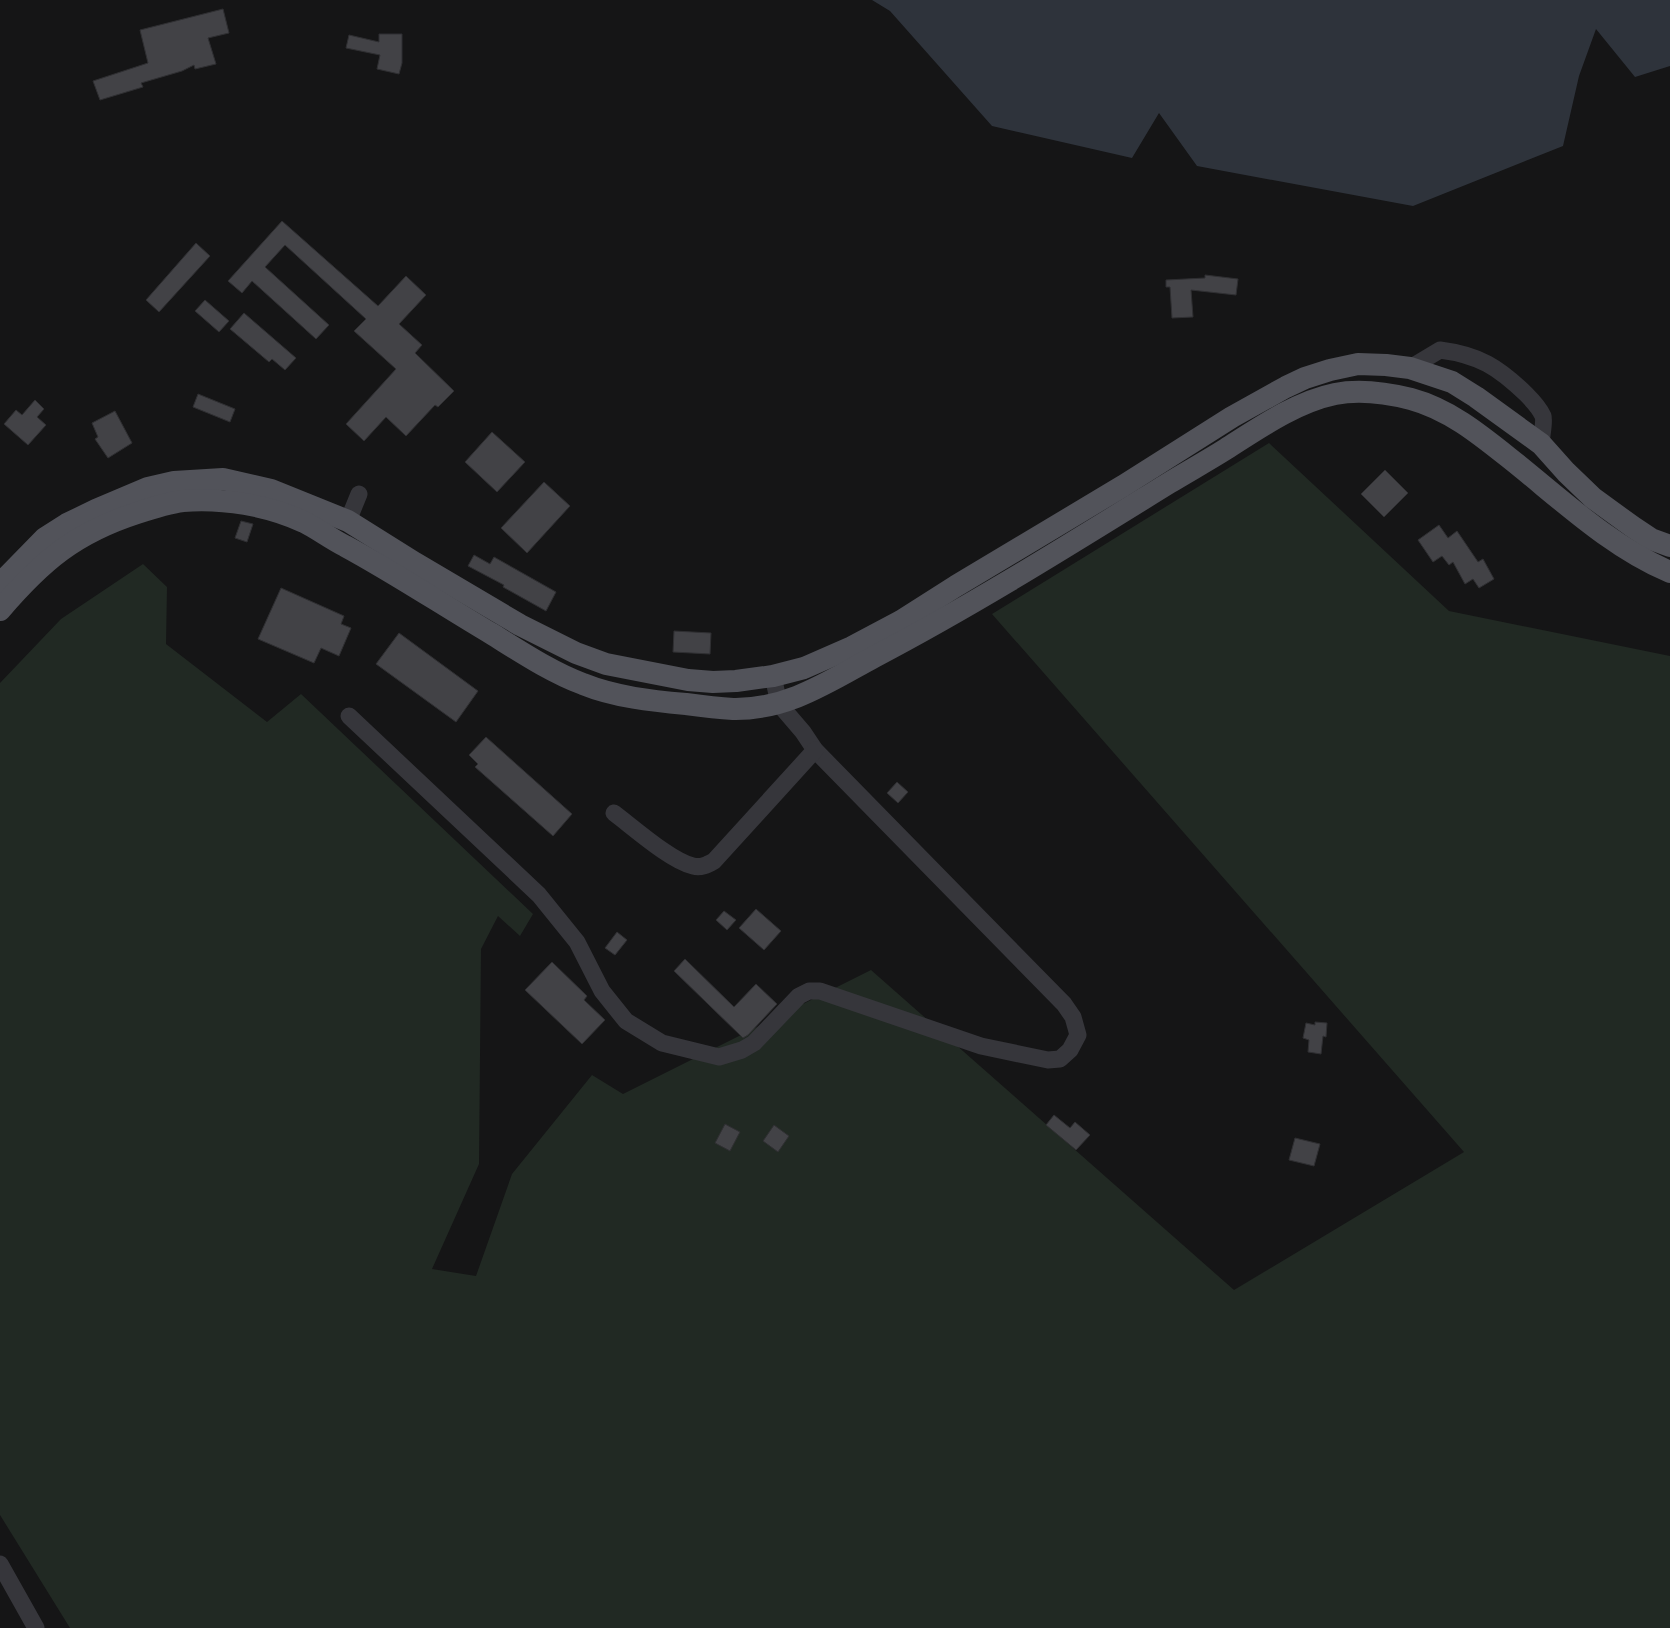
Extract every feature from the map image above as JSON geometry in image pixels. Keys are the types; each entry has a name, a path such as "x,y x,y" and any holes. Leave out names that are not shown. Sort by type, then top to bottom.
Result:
{"main road":[{"path":"0,584 39,543 67,524 148,488 174,482 223,479 271,490 348,521 415,563 520,625 576,653 606,664 688,680 713,682 736,681 773,676 804,668 852,647 901,621 956,586 1123,486 1232,417 1286,387 1305,378 1330,370 1358,364 1410,368 1452,382 1476,397 1541,444 1566,472 1593,498 1650,539 1670,546"},
{"path":"0,610 32,574 51,557 72,541 115,520 157,506 186,501 240,503 264,508 303,522 366,558 545,666 586,686 653,701 736,709 779,704 822,686 904,641 1072,543 1264,426 1313,400 1335,394 1357,391 1406,398 1443,410 1478,433 1615,542 1646,562 1670,572"},
{"path":"335,541 348,521"}],"street":[{"path":"1410,368 1440,350 1462,353 1486,362 1512,381 1532,400 1543,417 1541,444"},
{"path":"348,521 359,494"},
{"path":"349,716 539,895 577,942 602,991 626,1020 662,1043 719,1057 742,1050 754,1043 799,996 809,991 820,991 981,1046 1048,1060 1060,1059 1070,1050 1078,1035 1073,1017 1064,1004 815,750 803,732 779,704 773,676"},
{"path":"614,814 674,858 694,867 704,866 714,861 815,750"},
{"path":"0,1564 36,1628"}],"shaded area":[{"path":"872,0 1670,0 1670,66 1635,77 1596,29 1579,76 1563,146 1413,206 1197,166 1159,113 1132,158 992,126 890,11"},
{"path":"1269,443 1449,611 1670,656 1670,1628 70,1628 0,1515 0,683 61,619 143,564 167,587 166,644 267,722 301,694 533,914 520,936 498,916 481,949 479,1164 432,1269 476,1276 512,1174 592,1075 623,1094 871,970 1234,1290 1464,1152 992,614"}],"building":[{"path":"223,9 229,33 208,38 216,64 195,69 194,65 182,71 141,83 143,87 100,100 93,81 148,63 140,30"},
{"path":"379,34 402,34 402,63 399,74 377,69 380,55 346,48 349,35 379,42"},
{"path":"282,221 378,306 406,276 426,295 399,324 422,345 415,353 454,391 438,407 435,405 406,436 386,417 364,441 346,424 396,369 354,331 366,319 285,245 265,267 329,325 316,339 252,281 242,293 228,281"},
{"path":"196,243 210,256 159,312 146,300"},
{"path":"1205,275 1238,279 1236,295 1191,290 1193,317 1172,318 1170,287 1166,287 1166,280 1205,278"},
{"path":"205,300 229,321 219,332 195,311"},
{"path":"244,313 296,358 285,370 272,359 269,362 230,329"},
{"path":"198,394 235,409 230,422 193,407"},
{"path":"35,400 44,409 37,417 46,425 28,445 4,424 16,410 22,415"},
{"path":"115,411 132,443 108,458 95,439 98,437 92,423"},
{"path":"492,432 525,462 497,492 465,462"},
{"path":"1385,470 1408,493 1384,517 1361,494"},
{"path":"544,482 570,506 527,553 501,528"},
{"path":"241,521 253,524 247,542 235,538"},
{"path":"1439,525 1448,538 1457,531 1478,562 1483,559 1494,579 1479,588 1473,579 1465,584 1453,562 1449,565 1442,556 1433,562 1418,540"},
{"path":"474,555 490,564 494,557 556,592 546,611 503,587 504,585 468,566"},
{"path":"281,588 344,616 341,624 351,628 339,656 321,648 314,663 258,639"},
{"path":"674,631 711,633 710,654 673,652"},
{"path":"399,633 478,691 456,722 376,664"},
{"path":"486,737 572,814 553,836 475,767 478,764 469,755"},
{"path":"897,782 908,792 898,803 887,793"},
{"path":"756,909 781,931 764,950 739,928"},
{"path":"724,911 736,920 727,930 716,920"},
{"path":"617,932 627,940 615,955 605,948"},
{"path":"685,959 734,1007 756,984 777,1004 748,1035 743,1038 674,971"},
{"path":"552,962 587,996 584,1000 605,1020 582,1044 525,990"},
{"path":"1315,1022 1327,1023 1326,1037 1323,1036 1321,1054 1308,1052 1309,1040 1303,1038 1306,1023 1315,1025"},
{"path":"1054,1115 1070,1128 1075,1122 1090,1135 1076,1150 1046,1125"},
{"path":"725,1124 740,1132 730,1151 715,1143"},
{"path":"774,1125 789,1136 778,1152 763,1141"},
{"path":"1295,1138 1320,1144 1314,1166 1289,1160"}]}
